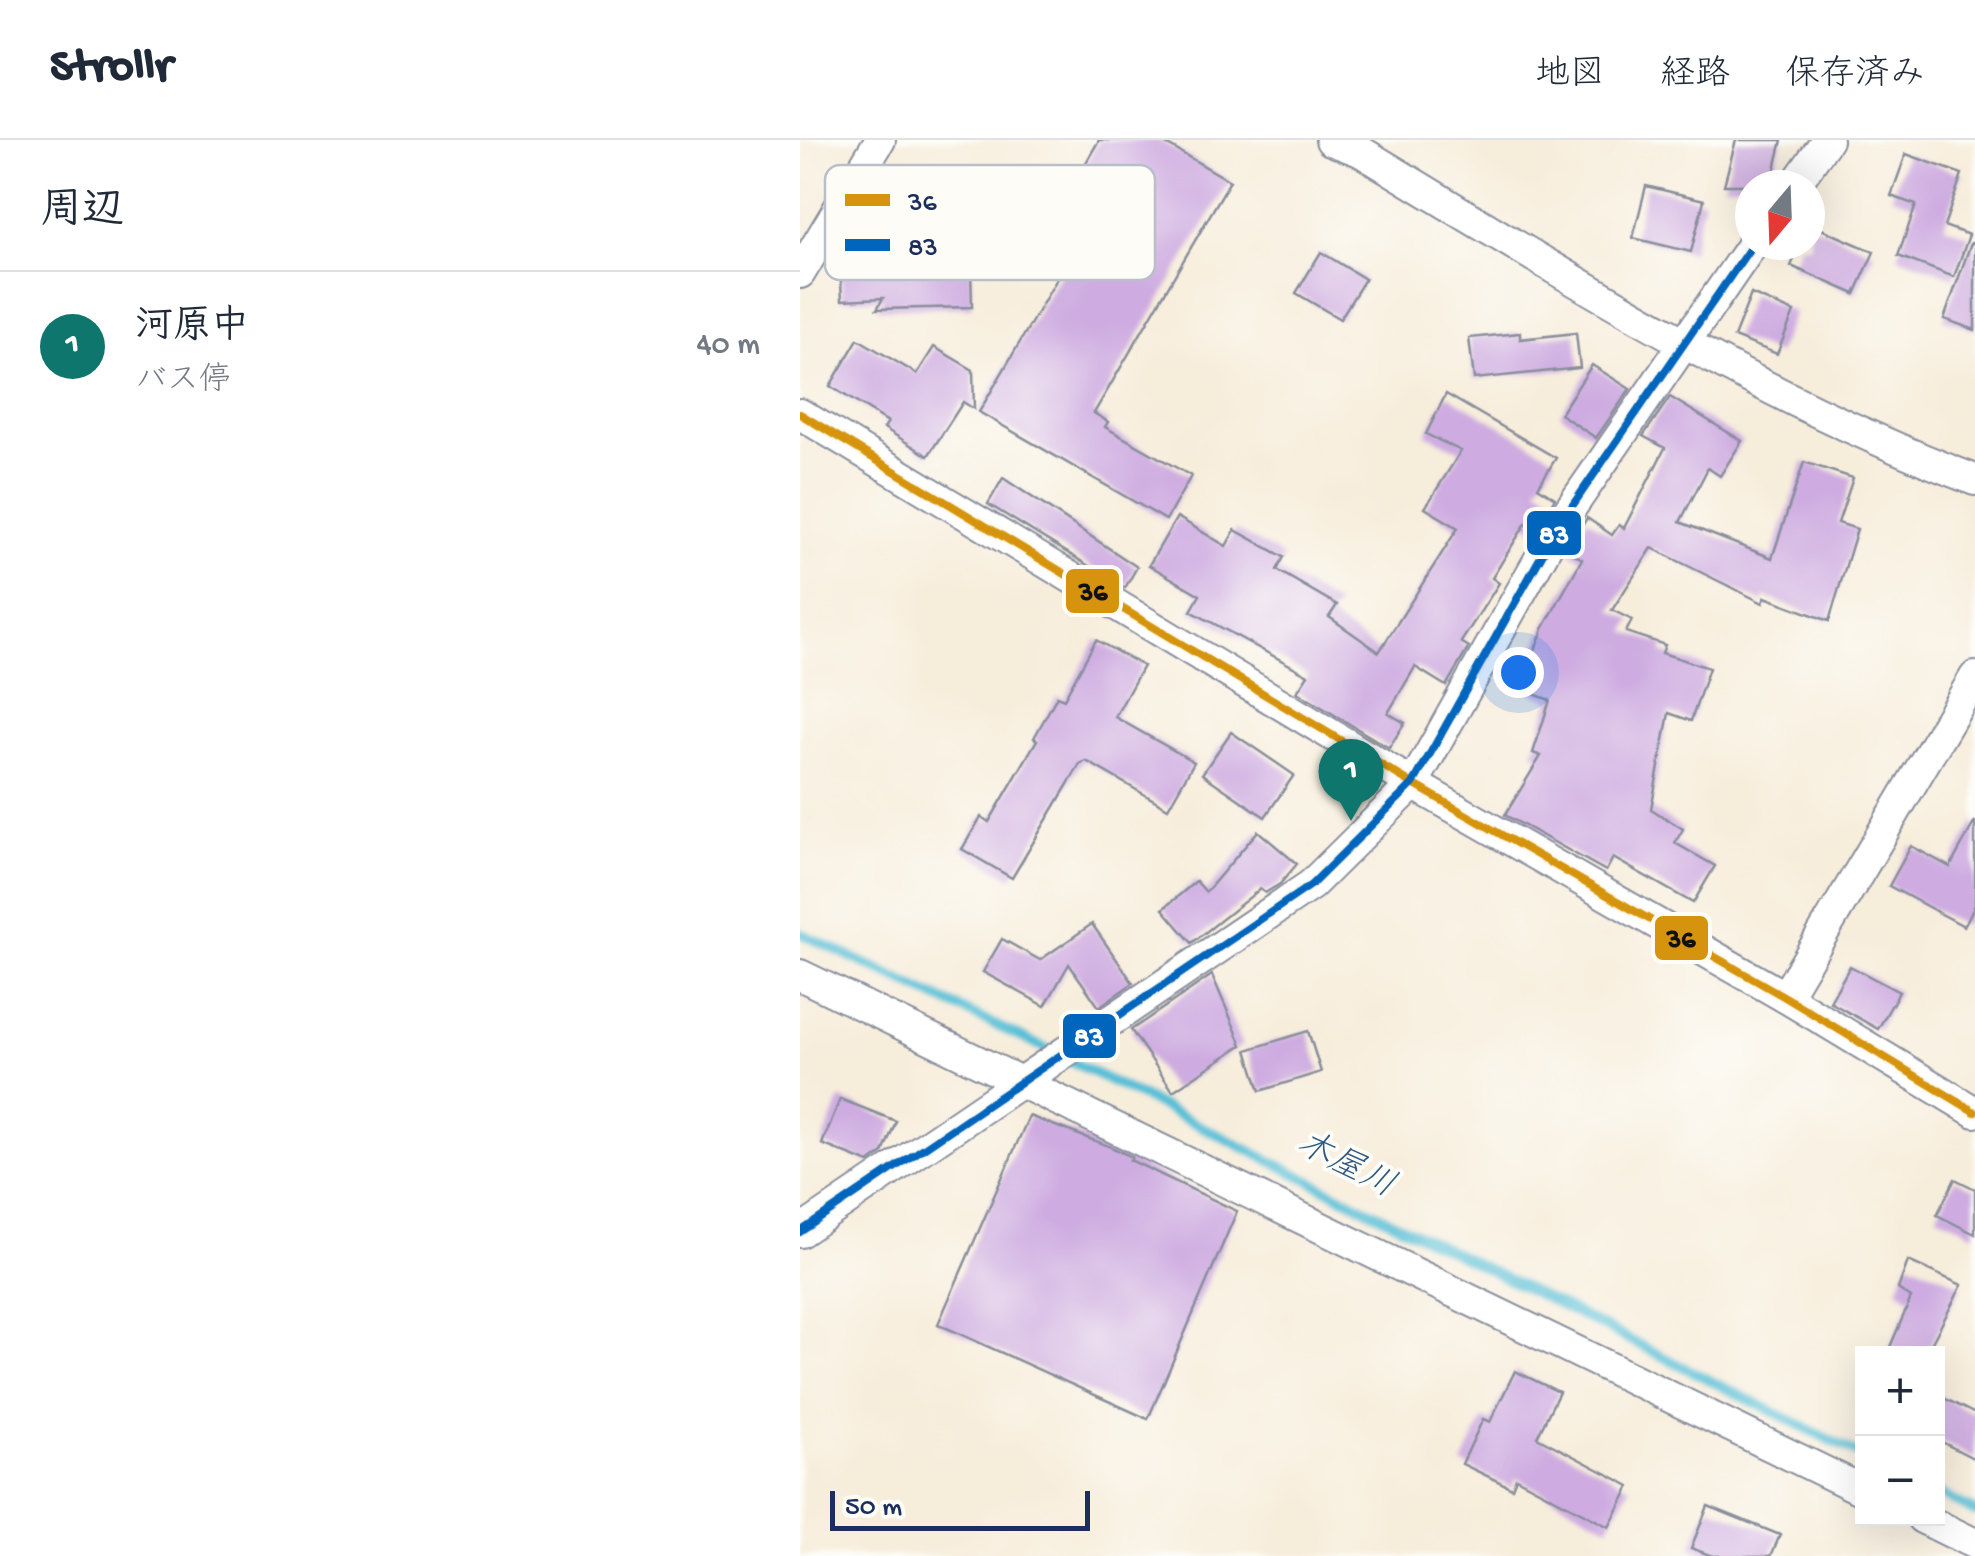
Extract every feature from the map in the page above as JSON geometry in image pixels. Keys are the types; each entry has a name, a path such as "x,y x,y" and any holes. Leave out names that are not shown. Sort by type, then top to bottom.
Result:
{"street":[{"path":"865,165 880,140"},
{"path":"1331,140 1360,151 1681,344 1891,448 1975,480"},
{"path":"1806,170 1827,140"},
{"path":"800,273 825,231"},
{"path":"800,1232 1311,884 1413,784 1556,528 1741,260"},
{"path":"800,414 1413,784 1785,997 1975,1112"},
{"path":"1785,997 1975,677"},
{"path":"800,975 1855,1487"},
{"path":"1938,1526 1975,1544"}],"building":[{"path":"1099,140 1159,140 1230,181 1094,413 1108,422 1105,427 1191,476 1166,520 979,412 1056,280 1155,280 1155,165 1085,165"},
{"path":"1736,140 1782,140 1775,170 1735,170 1735,185 1724,185"},
{"path":"1906,154 1962,174 1944,226 1969,235 1954,277 1898,256 1916,205 1891,196"},
{"path":"1646,186 1704,200 1691,252 1633,238"},
{"path":"1825,231 1874,252 1855,294 1791,266 1794,260 1825,260"},
{"path":"1971,243 1975,243 1975,330 1944,319"},
{"path":"1321,252 1365,279 1340,319 1296,293"},
{"path":"841,280 971,280 972,307 877,309 883,298 842,300"},
{"path":"1751,294 1794,312 1777,354 1734,337"},
{"path":"1520,333 1520,339 1576,333 1580,368 1474,379 1469,338"},
{"path":"858,339 917,374 934,347 973,370 974,409 963,402 928,456 884,428 888,422 830,386"},
{"path":"1592,365 1630,389 1596,438 1560,414"},
{"path":"1446,394 1556,458 1538,487 1555,498 1535,529 1526,523 1492,578 1499,583 1461,642 1469,647 1446,686 1415,667 1388,713 1405,723 1389,748 1297,692 1308,675 1191,611 1200,595 1149,565 1177,517 1226,546 1235,530 1284,557 1277,570 1337,605 1329,617 1379,652 1458,528 1425,508 1461,451 1426,434"},
{"path":"1670,397 1742,441 1720,476 1708,468 1680,522 1772,558 1804,462 1853,478 1838,523 1857,529 1829,621 1765,597 1763,603 1652,548 1612,610 1632,620 1626,632 1665,645 1662,653 1709,668 1691,721 1669,713 1651,809 1683,829 1675,843 1715,866 1693,903 1613,858 1606,871 1505,815 1541,756 1533,753 1550,700 1520,689 1543,629 1582,559 1567,549 1587,518 1612,535 1619,525 1624,528 1665,448 1643,436"},
{"path":"1003,478 1137,567 1125,588 988,504"},
{"path":"1096,640 1143,666 1115,717 1194,762 1168,808 1086,761 1080,764 1012,878 962,849 981,817 989,822 1037,740 1034,738 1057,696 1064,699"},
{"path":"1231,732 1294,775 1265,817 1202,774"},
{"path":"1975,821 1975,905 1964,926 1889,886 1911,846 1950,867"},
{"path":"1258,831 1297,864 1280,884 1265,893 1260,889 1192,943 1163,909 1196,881 1206,892"},
{"path":"1092,924 1133,983 1099,1007 1069,964 1045,1006 983,972 1002,939 1040,960"},
{"path":"1850,966 1899,992 1878,1029 1830,1002"},
{"path":"1212,975 1242,1045 1173,1091 1131,1030"},
{"path":"1308,1031 1321,1072 1260,1091 1247,1050"},
{"path":"840,1099 896,1121 883,1153 869,1163 822,1144"},
{"path":"1029,1116 1111,1147 1237,1211 1148,1419 938,1324"},
{"path":"1955,1179 1975,1189 1975,1234 1937,1215"},
{"path":"1908,1261 1962,1285 1930,1346 1890,1346 1911,1298 1898,1289"},
{"path":"1515,1371 1559,1392 1537,1437 1630,1486 1609,1527 1516,1478 1512,1488 1462,1464 1483,1419 1490,1422"},
{"path":"1945,1399 1975,1414 1975,1459 1945,1444"},
{"path":"1708,1506 1780,1535 1771,1556 1712,1556 1691,1548"}],"waterway":[{"name":"木屋川","path":"800,933 1042,1047 1855,1453"},
{"name":"木屋川","path":"1945,1497 1975,1512"}],"transit line":[{"name":"83","path":"800,1232 1311,885 1413,784 1557,528 1742,260"},
{"name":"36","path":"800,414 1413,784 1785,997 1975,1112"}],"place":[{"name":"河原中","path":"1351,821"}]}
